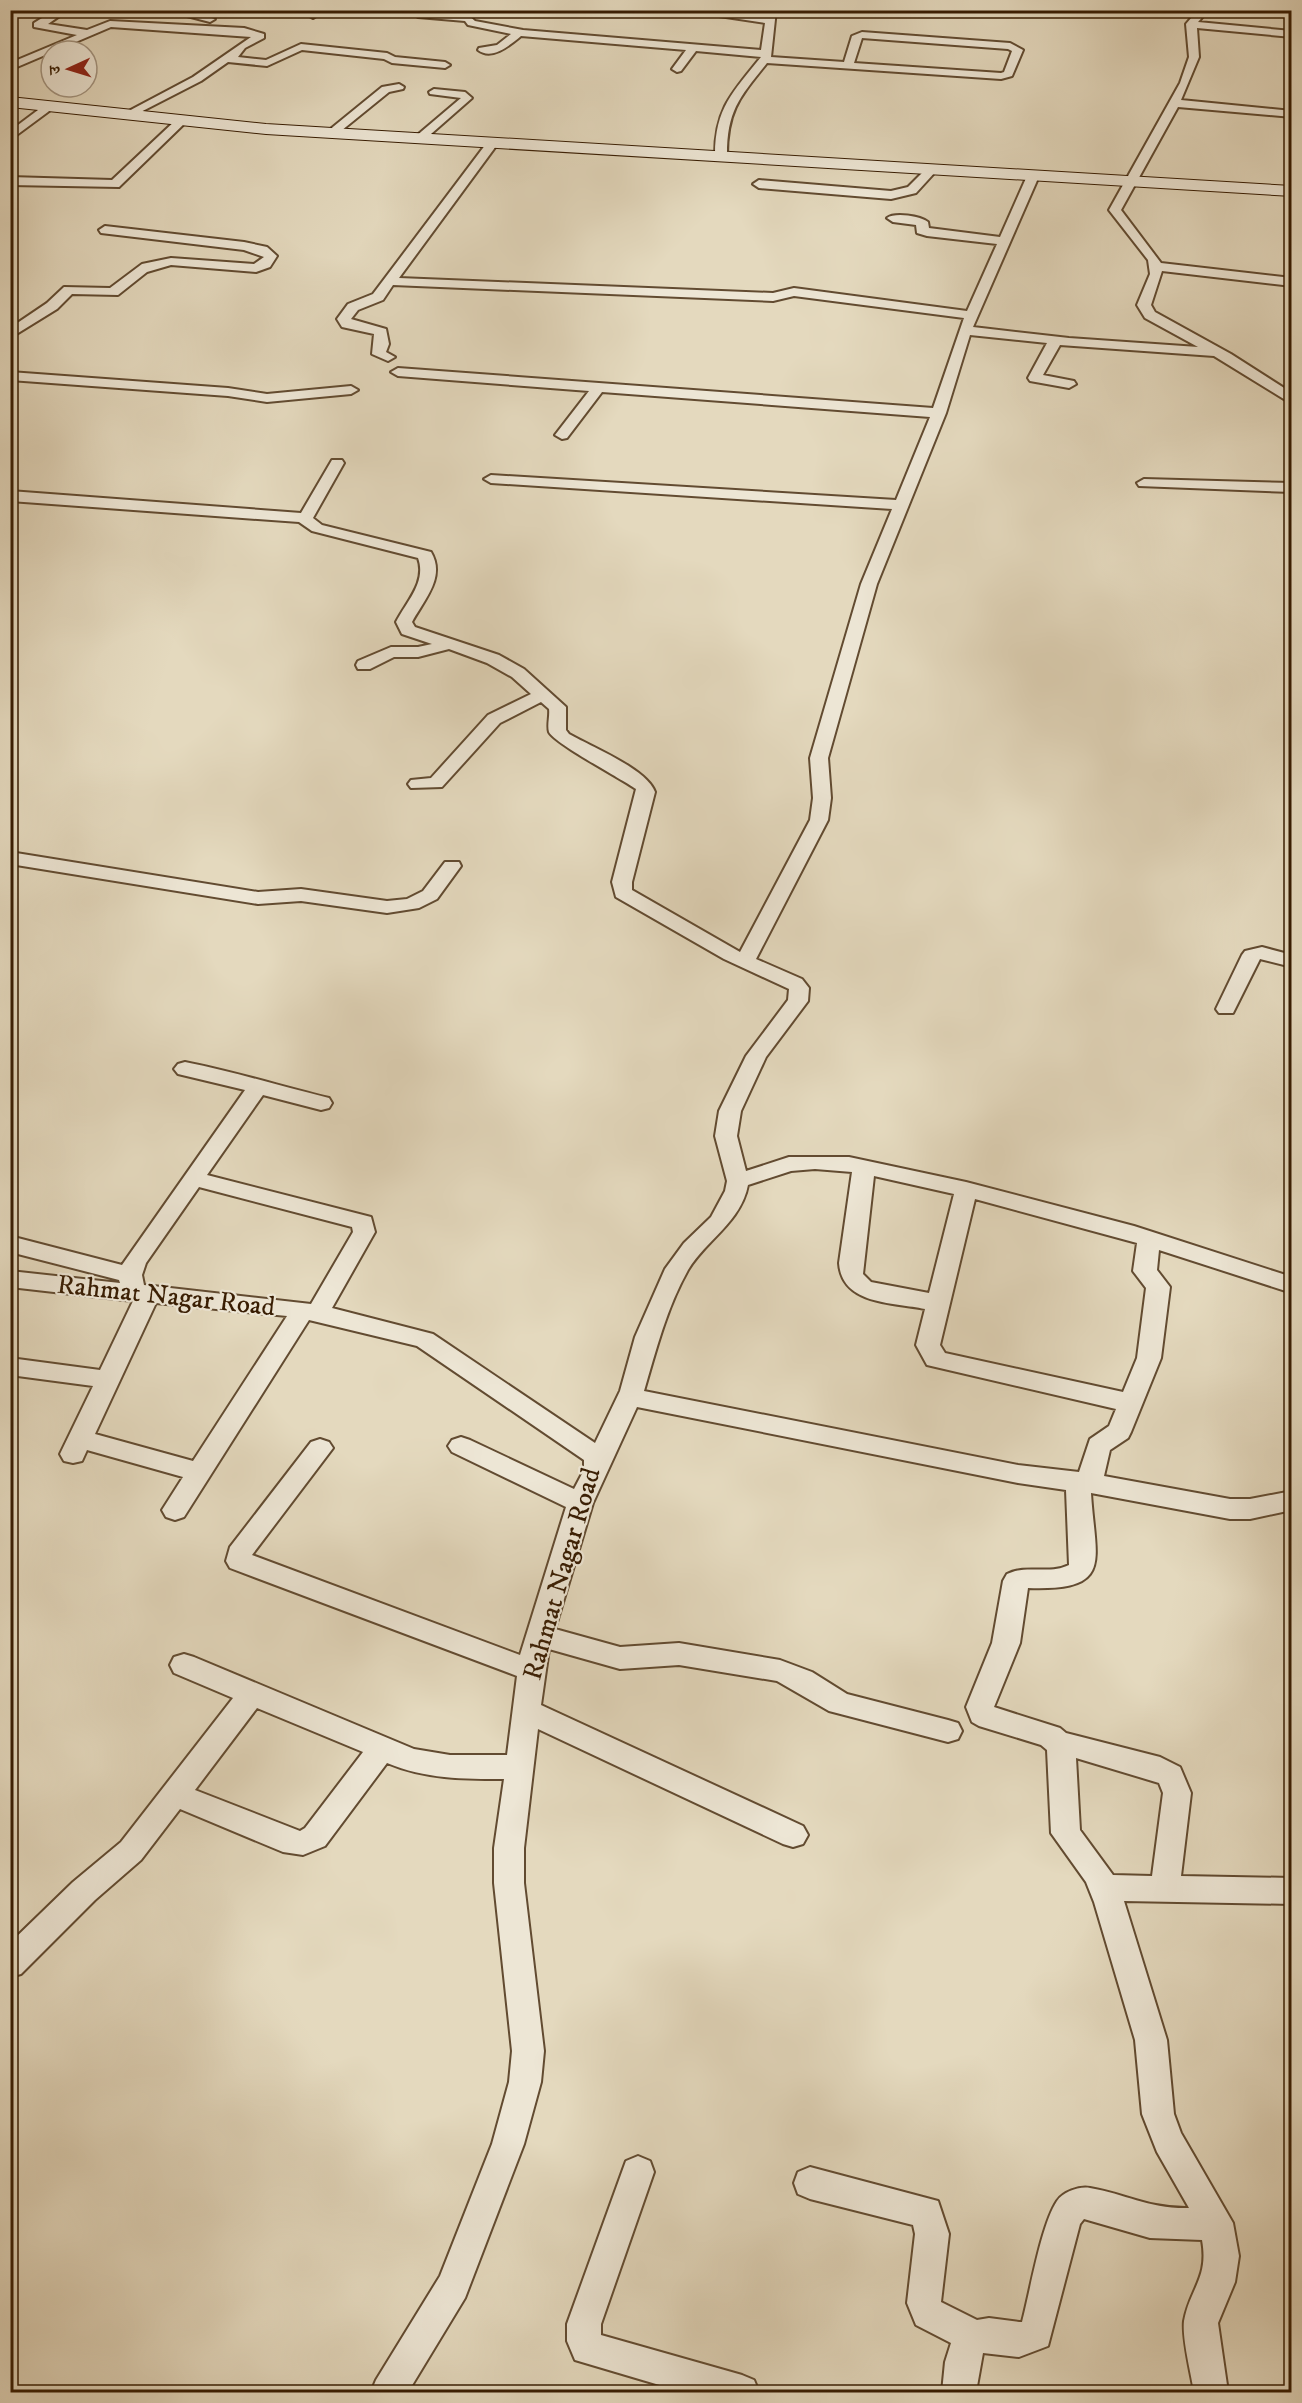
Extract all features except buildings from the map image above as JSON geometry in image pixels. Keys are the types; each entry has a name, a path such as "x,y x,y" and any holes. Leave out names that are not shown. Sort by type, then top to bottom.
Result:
{"street":[{"path":"63,10 38,25 85,33"},
{"path":"169,10 210,19 226,18"},
{"path":"427,10 422,15 468,18 471,23 519,32 694,46 765,57 848,65 1001,76 1008,74 1018,50 1010,46 858,35 848,65"},
{"path":"684,10 770,15 765,57 734,98 721,128 721,155"},
{"path":"1204,10 1194,18 1191,24 1192,64 1175,103 1129,182 1116,206 1115,213 1130,226 1150,254 1155,266 1156,274 1144,305 1147,312 1156,320 1217,352 1292,400"},
{"path":"235,32 250,20"},
{"path":"10,67 85,33 115,23 246,32 260,38 241,46 236,54 211,67 197,79 129,115"},
{"path":"549,35 550,27 555,24"},
{"path":"1191,24 1292,34"},
{"path":"483,50 500,48 519,32"},
{"path":"677,69 694,46"},
{"path":"227,59 267,63 301,47 445,65"},
{"path":"332,133 386,89 399,87"},
{"path":"419,139 467,98 465,95 434,92"},
{"path":"10,102 181,121 332,133 1292,191"},
{"path":"1175,103 1292,114"},
{"path":"10,137 50,106"},
{"path":"10,181 115,184 181,121"},
{"path":"388,357 379,354 382,344 380,331 351,325 344,320 353,307 378,297 493,142"},
{"path":"759,184 891,195 912,190 931,170"},
{"path":"745,961 819,820 822,798 819,758 869,584 939,412 971,315 1033,176"},
{"path":"893,218 922,222 921,230 927,232 1003,241"},
{"path":"10,334 52,306 69,290 113,292 151,265 173,263 256,267 266,264 271,256 263,250 244,246 105,230"},
{"path":"1155,266 1292,282"},
{"path":"389,281 773,297 794,292 971,315"},
{"path":"965,330 1055,340 1217,352"},
{"path":"1055,340 1035,378 1069,384"},
{"path":"398,372 939,412"},
{"path":"10,376 228,392 267,398 351,390"},
{"path":"562,435 598,388"},
{"path":"303,518 307,516 337,463"},
{"path":"490,479 900,505"},
{"path":"1144,483 1292,488"},
{"path":"10,496 303,518 317,528 425,555 429,567 428,577 404,622 408,630 446,645 501,662 544,694 559,711 557,730 562,738 617,767 644,786 646,792 622,882 623,893 745,961 795,983 801,995 756,1056 730,1111 726,1136 738,1182 720,1221 692,1248 677,1269 647,1337 628,1397 598,1462"},
{"path":"364,665 391,652 418,652 446,645"},
{"path":"417,784 436,783 494,718 544,694"},
{"path":"10,858 258,898 301,895 387,907 412,904 430,895 452,866"},
{"path":"1226,1009 1252,955 1262,953 1292,961"},
{"path":"185,1069 249,1082 256,1087 321,1103"},
{"path":"199,1472 76,1446 108,1380 137,1288 135,1262 256,1087"},
{"path":"738,1182 789,1164 832,1162 864,1167 966,1189 1149,1240 1292,1285"},
{"path":"864,1167 851,1263 852,1276 864,1288 938,1303"},
{"path":"176,1510 199,1472 364,1232 363,1222 194,1179"},
{"path":"966,1189 928,1345 936,1359 1131,1402"},
{"path":"1149,1240 1145,1271 1158,1287 1151,1349 1119,1432 1099,1445 1084,1482 1082,1568 1079,1573 1071,1577 1022,1578 1016,1581 1007,1635 982,1697 982,1714 1050,1736 1061,1750 1066,1833 1098,1875 1104,1888 1151,2040 1157,2084 1158,2114 1168,2141 1216,2223 1222,2256 1218,2282 1207,2303 1201,2323 1206,2376 1211,2392"},
{"path":"10,1244 68,1257 137,1288"},
{"name":"Rahmat Nagar Road","path":"10,1279 137,1288 310,1312 397,1331 425,1340 596,1456 597,1470 580,1503 540,1636 531,1670 525,1710 508,1868 528,2052 525,2082 508,2144 453,2286 388,2392"},
{"path":"10,1366 108,1380"},
{"path":"628,1397 1018,1474 1084,1482 1230,1509 1250,1509 1292,1500"},
{"path":"461,1446 580,1503"},
{"path":"320,1448 239,1554 239,1561 531,1670"},
{"path":"540,1636 620,1658 680,1654 780,1671 802,1680 839,1703 948,1731"},
{"path":"184,1665 411,1760 442,1766 519,1767"},
{"path":"10,1964 84,1891 131,1851 252,1693"},
{"path":"525,1710 793,1835"},
{"path":"1057,1742 1160,1769 1170,1775 1176,1783 1177,1793 1165,1888"},
{"path":"175,1794 293,1843 303,1843 315,1837 382,1748"},
{"path":"1104,1888 1292,1891"},
{"path":"638,2172 584,2324 584,2341 587,2348 742,2392"},
{"path":"810,2183 926,2212 932,2234 924,2303 928,2313 976,2337"},
{"path":"959,2392 967,2344 976,2337 985,2334 1019,2341 1029,2340 1036,2334 1064,2222 1068,2212 1081,2203 1161,2223 1216,2223"}]}
